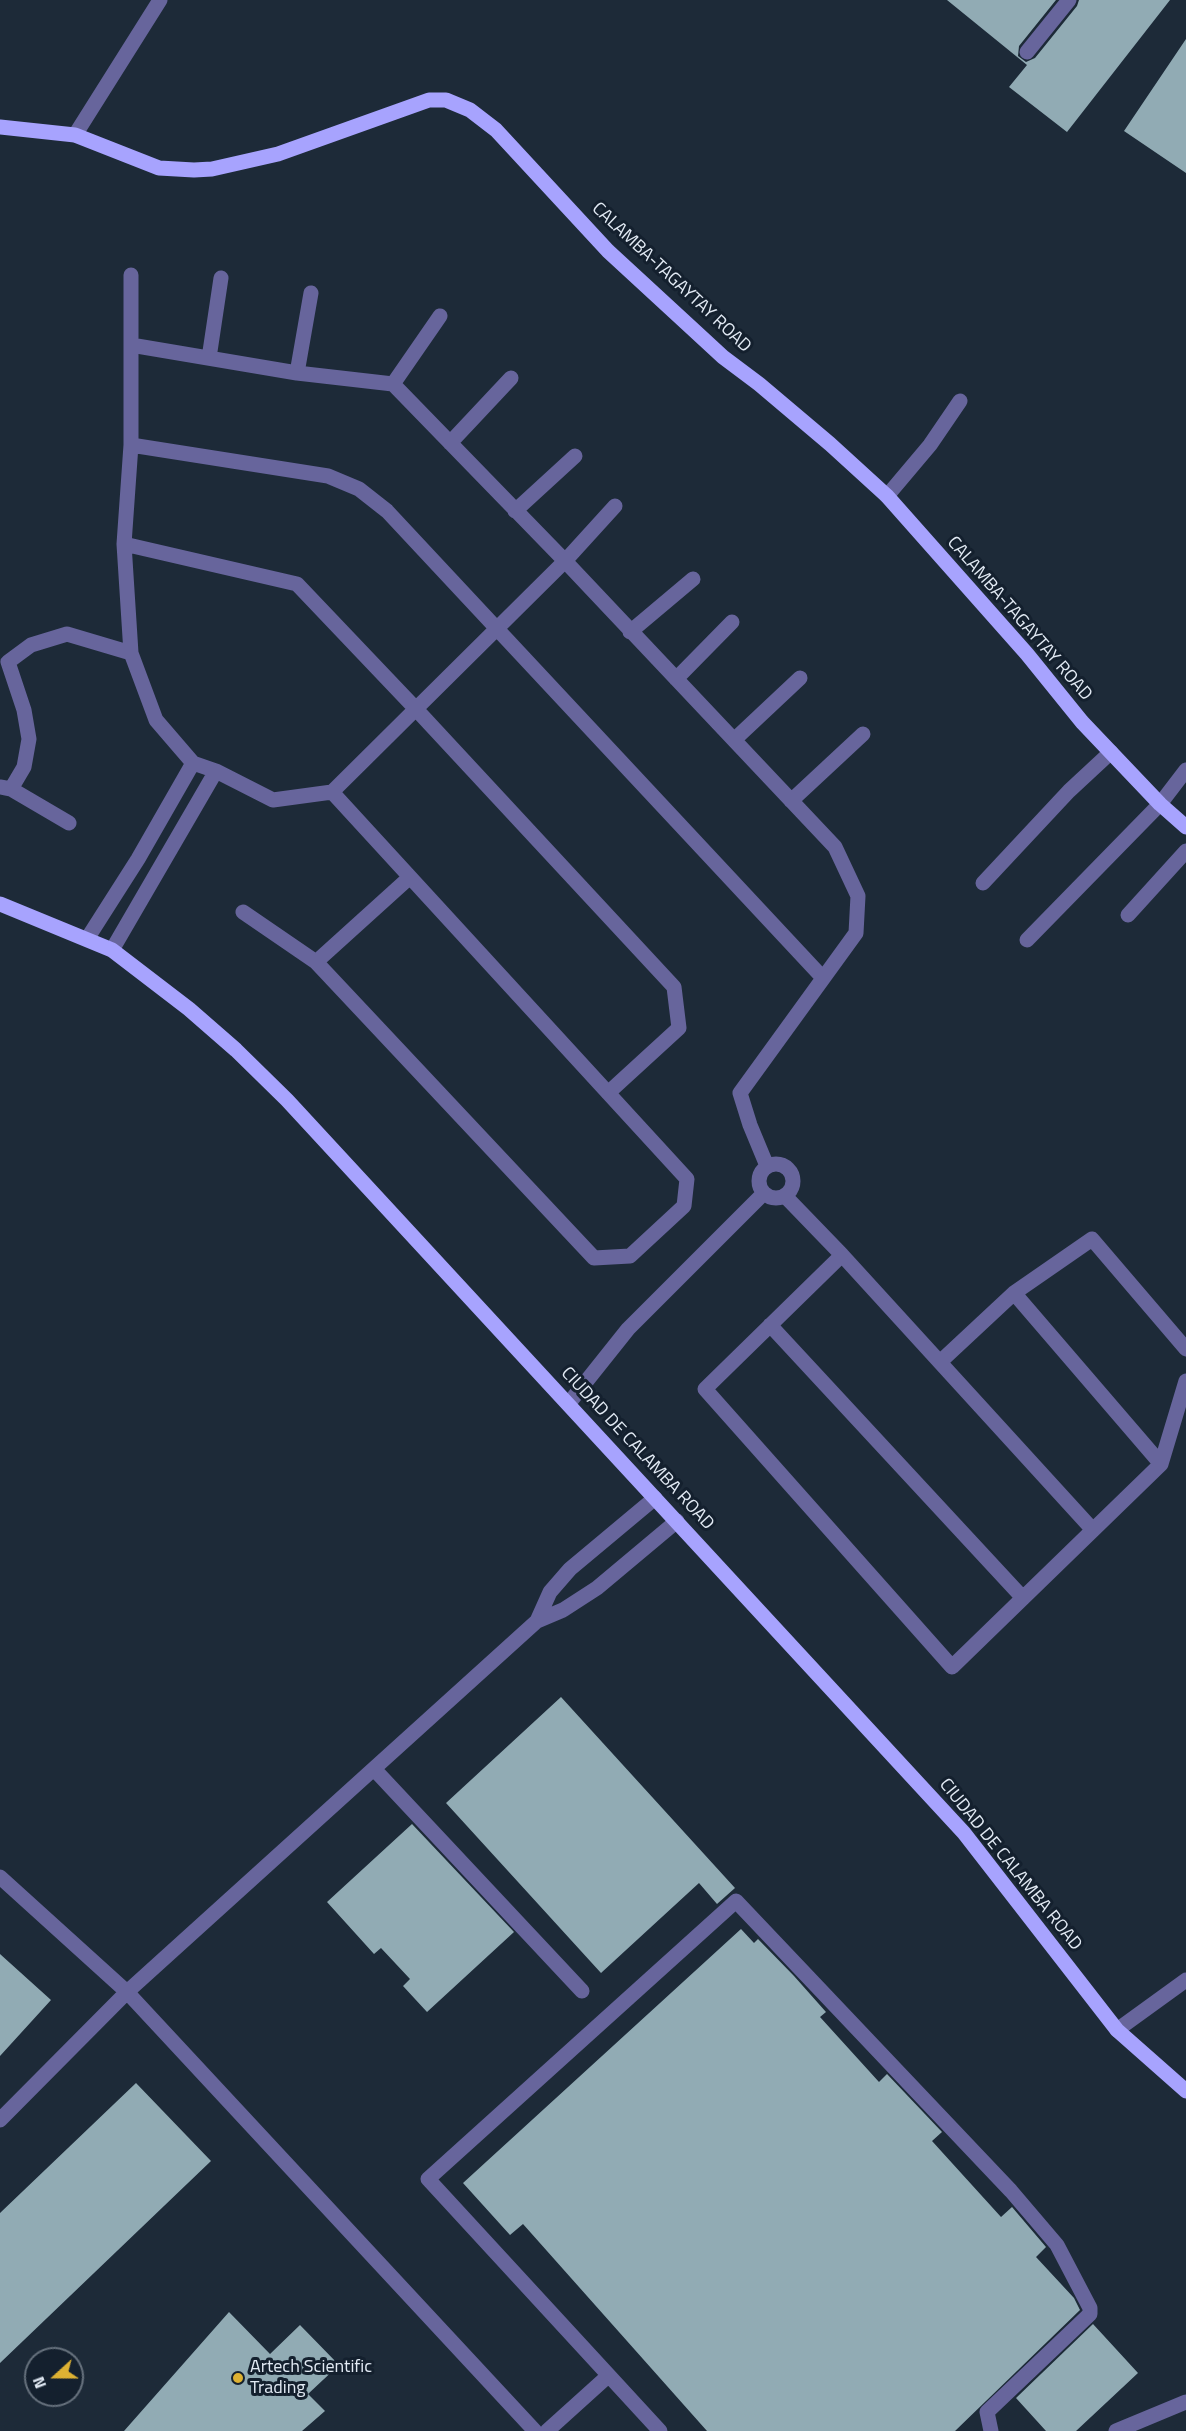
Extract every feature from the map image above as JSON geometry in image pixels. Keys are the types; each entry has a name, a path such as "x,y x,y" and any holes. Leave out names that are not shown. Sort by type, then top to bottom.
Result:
{"main road":[{"name":"CALAMBA-TAGAYTAY ROAD","path":"0,127 75,135 159,168 212,169 278,154 429,100 446,100 470,110 496,130 608,251 705,341 812,429 887,496 1027,654 1082,722 1160,804 1186,827"},
{"name":"CIUDAD DE CALAMBA ROAD","path":"0,904 112,950 197,1016 287,1100 964,1833 1117,2030 1186,2091"}],"street":[{"path":"75,135 160,0"},
{"path":"1027,52 1069,0"},
{"path":"131,275 131,445 124,544 131,653 156,720 193,763 216,771 273,800 332,792 565,561 615,506"},
{"path":"209,358 221,278"},
{"path":"297,374 310,293"},
{"path":"393,384 440,316"},
{"path":"131,345 297,374 393,384 565,561 835,847 858,896 856,933 740,1093 767,1166"},
{"path":"450,443 511,378"},
{"path":"887,496 930,445 960,401"},
{"path":"131,445 328,476 359,489 387,511 823,978"},
{"path":"515,511 575,456"},
{"path":"124,544 297,584 674,987 679,1028 608,1093"},
{"path":"630,632 693,579"},
{"path":"676,679 732,622"},
{"path":"69,823 5,788 24,767 29,739 24,710 4,661 31,645 68,634 131,653"},
{"path":"734,740 800,678"},
{"path":"791,801 863,734"},
{"path":"983,884 1054,807 1111,752"},
{"path":"87,939 138,859 193,763"},
{"path":"1027,940 1160,804 1186,770"},
{"path":"112,950 216,771"},
{"path":"243,912 316,962 594,1258 630,1256 684,1206 687,1179 332,792"},
{"path":"1128,915 1186,851"},
{"path":"316,962 410,877"},
{"path":"774,1163 782,1164 793,1175 794,1183 785,1196 770,1198 759,1186 761,1171 767,1166 774,1163"},
{"path":"569,1403 628,1329 764,1193"},
{"path":"785,1196 843,1255 1093,1530"},
{"path":"940,1362 1014,1293 1092,1239 1186,1349"},
{"path":"843,1255 705,1389 952,1667 1161,1464 1186,1381"},
{"path":"1014,1293 1161,1464"},
{"path":"770,1325 1023,1598"},
{"path":"537,1621 550,1592 570,1569 655,1498"},
{"path":"0,2120 127,1992 537,1621 563,1610 597,1588 677,1521"},
{"path":"374,1769 582,1991"},
{"path":"0,1876 127,1992 535,2431"},
{"path":"660,2431 428,2179 735,1901 1011,2191 1057,2245 1089,2307 1090,2314 987,2412 991,2431"},
{"path":"1117,2030 1186,1980"},
{"path":"547,2431 608,2376"},
{"path":"1116,2431 1186,2402"}],"building":[{"path":"947,0 1056,0 1019,46 1018,56 1026,62 1035,58 1077,6 1079,0 1170,0 1067,132 1009,87 1027,65"},
{"path":"1186,39 1186,173 1124,131"},
{"path":"561,1697 735,1888 717,1904 699,1883 601,1973 446,1803"},
{"path":"412,1824 514,1932 427,2012 403,1986 410,1979 381,1948 374,1954 327,1902"},
{"path":"741,1929 754,1943 758,1939 794,1976 826,2012 820,2017 879,2082 887,2074 942,2132 932,2141 1001,2217 1012,2207 1046,2247 1036,2257 1074,2298 1080,2310 955,2431 707,2431 523,2224 510,2235 463,2183"},
{"path":"0,1954 51,2000 0,2056"},
{"path":"136,2083 211,2161 0,2363 0,2213"},
{"path":"229,2312 270,2354 300,2325 339,2365 308,2394 325,2411 302,2431 124,2431"},
{"path":"1093,2324 1138,2373 1076,2431 1046,2431 1016,2398"}],"place":[{"name":"Artech Scientific Trading","path":"238,2378"}]}
